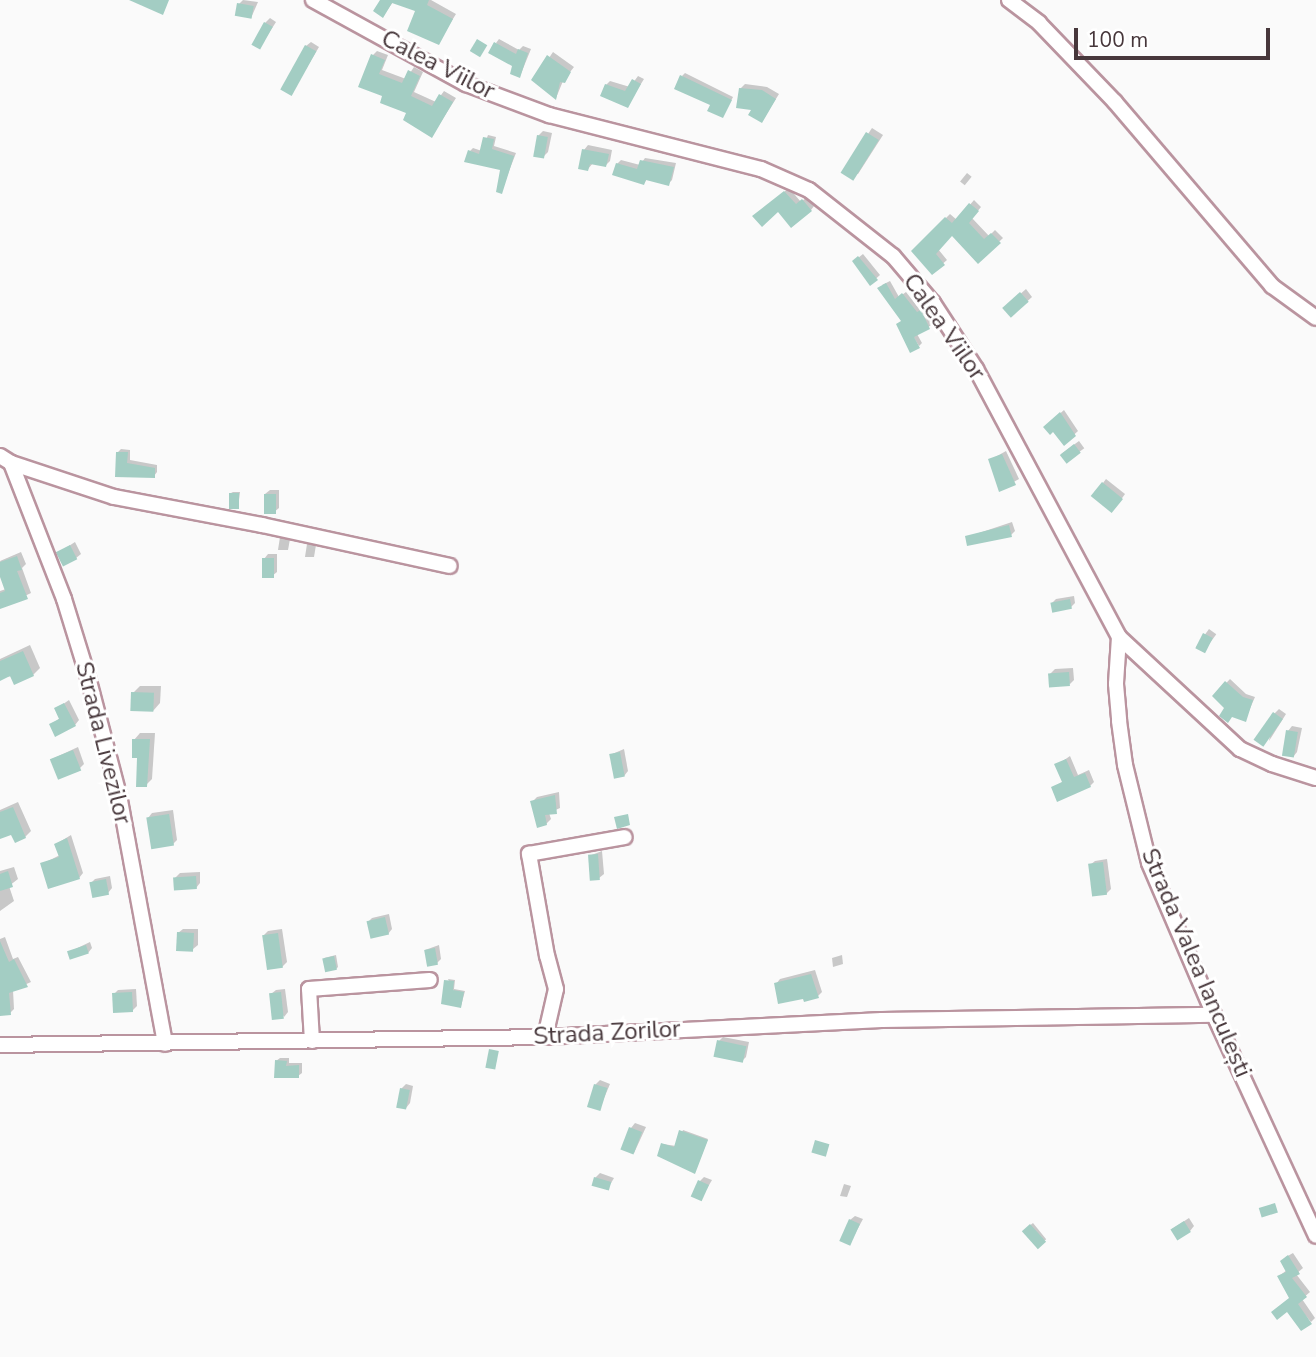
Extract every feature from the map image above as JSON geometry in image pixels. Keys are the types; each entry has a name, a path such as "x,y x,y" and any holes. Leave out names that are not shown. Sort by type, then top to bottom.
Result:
{"street":[{"name":"Calea Viilor","path":"313,0 466,84 549,115 773,174 808,190 892,256 933,303 976,369 1119,637 1240,750 1316,778"},
{"path":"1009,0 1039,23 1115,103 1272,286 1316,318"},
{"path":"5,459 114,497 262,525 450,566"},
{"name":"Strada Livezilor","path":"5,459 64,599 92,690 119,795 165,1044"},
{"name":"Strada Valea Ianculești","path":"1119,637 1116,684 1119,722 1125,765 1149,863 1214,1015 1316,1236"},
{"path":"545,1037 556,989 547,957 529,855 625,837"},
{"path":"312,1041 309,989 315,986 430,980"},
{"name":"Strada Zorilor","path":"0,1045 545,1037 882,1020 1214,1015"}],"building":[{"path":"129,0 169,0 163,15"},
{"path":"380,0 429,0 427,5 453,19 439,45 407,31 415,11 392,3 383,18 373,11"},
{"path":"237,3 254,6 251,19 235,16"},
{"path":"264,22 273,27 260,50 251,45"},
{"path":"477,39 487,45 480,57 470,51"},
{"path":"494,42 516,54 518,49 528,53 520,78 510,74 512,66 488,53"},
{"path":"305,45 316,51 292,96 280,90"},
{"path":"371,54 385,60 379,74 402,83 408,70 420,76 411,96 432,106 439,94 453,102 432,138 403,120 406,113 380,103 382,96 358,87"},
{"path":"547,55 571,72 565,83 560,82 556,100 531,80"},
{"path":"680,75 732,100 723,118 707,111 710,105 674,89"},
{"path":"632,79 641,84 628,108 600,96 605,84 625,91"},
{"path":"739,88 762,90 776,99 762,123 748,115 751,110 736,108"},
{"path":"866,132 879,140 853,181 841,173"},
{"path":"537,135 548,137 544,159 533,157"},
{"path":"483,137 494,139 492,149 514,156 502,194 496,192 500,170 464,162 468,150 479,154"},
{"path":"582,149 609,154 606,167 590,164 588,171 578,169"},
{"path":"640,160 674,167 669,186 646,180 644,185 612,175 616,163 637,169"},
{"path":"784,191 796,204 802,199 812,211 791,228 778,212 762,227 752,216"},
{"path":"969,203 979,211 969,223 984,239 991,233 1001,243 978,264 952,236 936,254 945,265 932,275 911,251 945,217 952,223"},
{"path":"858,256 878,280 870,286 852,261"},
{"path":"886,283 895,299 902,293 917,312 921,310 930,329 914,337 920,348 910,353 896,324 901,321 877,288"},
{"path":"1020,292 1029,302 1011,318 1002,308"},
{"path":"1060,412 1076,436 1064,446 1053,432 1050,435 1043,427"},
{"path":"1074,444 1081,453 1067,464 1060,455"},
{"path":"116,452 128,452 127,463 155,468 155,478 115,477"},
{"path":"1002,454 1016,485 999,492 988,459"},
{"path":"1102,482 1123,499 1112,513 1091,496"},
{"path":"229,493 239,493 239,509 229,509"},
{"path":"264,494 276,494 276,514 264,514"},
{"path":"1009,525 1012,537 967,546 965,536"},
{"path":"70,545 77,559 63,567 56,552"},
{"path":"17,556 22,570 17,571 28,599 0,609 0,593 5,591 0,577 0,562"},
{"path":"262,558 274,558 274,578 262,578"},
{"path":"1070,599 1072,609 1052,613 1050,603"},
{"path":"1203,633 1213,638 1205,653 1195,648"},
{"path":"23,651 34,676 14,685 10,676 0,681 0,661"},
{"path":"1069,672 1070,686 1049,687 1048,673"},
{"path":"1225,681 1243,697 1253,700 1246,722 1232,717 1228,723 1219,716 1224,708 1212,696"},
{"path":"131,692 154,693 153,712 130,711"},
{"path":"64,703 76,726 55,737 49,724 59,719 54,708"},
{"path":"1273,712 1283,719 1263,747 1253,740"},
{"path":"1286,730 1298,732 1294,758 1282,756"},
{"path":"132,739 150,739 147,787 136,787 137,758 132,758"},
{"path":"73,750 81,770 58,780 50,759"},
{"path":"620,752 625,777 614,779 609,754"},
{"path":"1066,759 1074,777 1085,773 1091,787 1057,802 1051,787 1062,782 1054,764"},
{"path":"555,795 557,814 545,815 547,825 537,828 530,801"},
{"path":"13,807 26,838 15,843 11,835 0,839 0,812"},
{"path":"169,814 174,846 151,849 146,818"},
{"path":"628,814 630,825 617,829 614,817"},
{"path":"67,838 80,879 48,889 40,863 59,857 54,844"},
{"path":"598,854 600,880 590,881 588,855"},
{"path":"1103,862 1107,895 1092,897 1088,864"},
{"path":"8,871 13,887 0,891 0,874"},
{"path":"196,876 197,889 174,891 173,878"},
{"path":"106,879 109,895 92,898 89,882"},
{"path":"385,917 389,935 371,939 366,921"},
{"path":"177,932 194,933 193,952 176,951"},
{"path":"278,933 283,968 267,970 262,935"},
{"path":"0,941 9,962 14,959 28,987 9,993 11,1015 0,1016"},
{"path":"86,945 89,954 70,960 67,951"},
{"path":"435,948 438,965 427,967 424,950"},
{"path":"334,956 337,970 325,972 322,958"},
{"path":"811,974 819,998 778,1004 774,983"},
{"path":"444,980 454,981 453,990 464,992 461,1008 441,1004"},
{"path":"132,992 133,1012 113,1013 112,993"},
{"path":"281,992 284,1019 272,1020 269,993"},
{"path":"717,1040 746,1046 743,1063 713,1057"},
{"path":"489,1049 499,1051 495,1070 485,1068"},
{"path":"275,1060 287,1061 286,1066 299,1065 299,1078 274,1078"},
{"path":"594,1084 607,1088 600,1111 587,1107"},
{"path":"400,1088 410,1090 406,1110 396,1108"},
{"path":"629,1127 642,1132 633,1154 620,1149"},
{"path":"679,1130 708,1140 695,1174 657,1156 661,1143 674,1147"},
{"path":"815,1140 829,1144 826,1157 811,1152"},
{"path":"594,1177 611,1182 609,1191 592,1186"},
{"path":"698,1180 709,1185 702,1201 691,1196"},
{"path":"1275,1203 1278,1213 1262,1218 1259,1208"},
{"path":"849,1219 860,1224 850,1246 839,1241"},
{"path":"1184,1221 1191,1232 1177,1241 1170,1229"},
{"path":"1030,1224 1046,1242 1038,1249 1022,1231"},
{"path":"1288,1255 1300,1274 1292,1278 1307,1297 1298,1304 1312,1324 1301,1331 1287,1312 1277,1320 1271,1312 1289,1298 1277,1276 1286,1272 1280,1261"}]}
